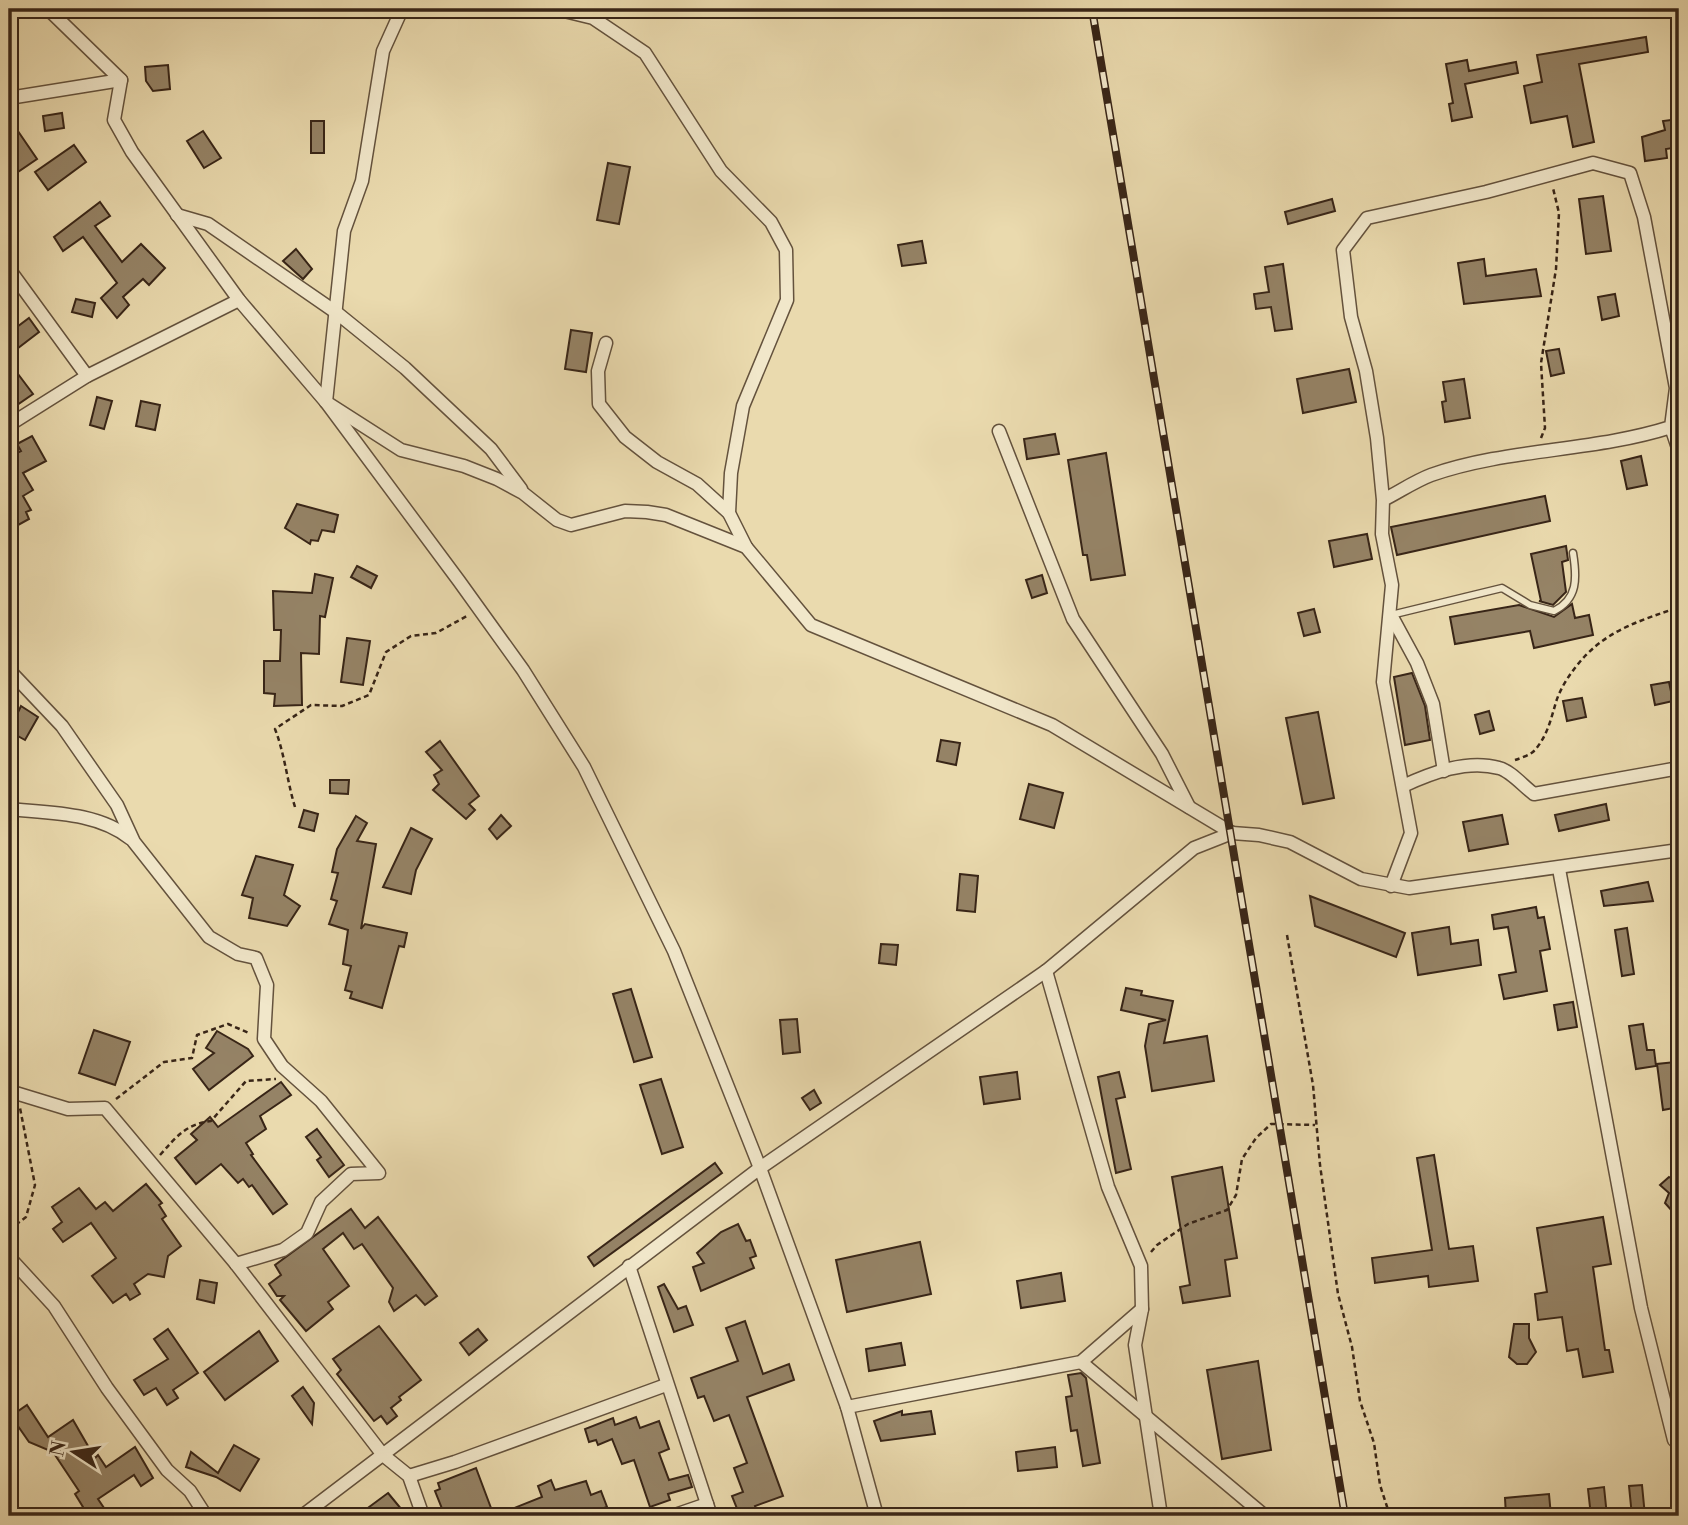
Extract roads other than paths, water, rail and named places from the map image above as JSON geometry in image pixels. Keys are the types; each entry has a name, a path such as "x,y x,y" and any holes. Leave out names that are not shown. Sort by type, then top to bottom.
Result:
{"street":[{"path":"48,9 121,80"},
{"path":"326,402 344,231 362,181 383,51 402,9"},
{"path":"556,9 593,18 645,53 721,171 771,222 786,250 787,300 743,405 731,473 729,513"},
{"path":"9,98 121,80"},
{"path":"121,80 114,120 177,215 239,300 326,402 478,607 523,670 584,767 674,951 760,1168 847,1407 877,1516"},
{"path":"1391,886 1411,833 1383,682 1392,585 1382,534 1383,500 1377,438 1366,371 1351,317 1343,250 1367,218 1593,163 1630,173 1644,217 1676,388 1671,427 1679,451"},
{"path":"177,215 208,225 337,313 405,368 491,449 523,493 556,520 571,525 625,511 666,514 746,547"},
{"path":"9,269 87,376"},
{"path":"9,425 87,376 239,300"},
{"path":"606,343 598,372 599,404 625,437 657,462 697,484 729,513 746,547 811,625 1052,726 1232,833 1290,842 1361,879 1409,888 1679,850"},
{"path":"326,402 401,450 464,466 523,493"},
{"path":"1383,500 1431,475 1534,453 1640,437 1671,427"},
{"path":"999,430 1073,619 1162,754 1189,808"},
{"path":"1391,615 1417,663 1433,704 1444,771"},
{"path":"9,670 62,726 117,805 134,842"},
{"path":"1403,786 1465,766 1501,768 1534,794 1679,768"},
{"path":"9,809 68,814 115,826 134,842 209,937 238,954 256,958 267,985 264,1039 282,1066 321,1101 379,1173 351,1174 321,1202 307,1233 283,1250 236,1264"},
{"path":"302,1516 760,1168 1046,971 1194,848 1232,833"},
{"path":"1559,869 1642,1308 1674,1440 1679,1443"},
{"path":"1046,971 1108,1187 1142,1266 1143,1309 1135,1345 1161,1516"},
{"path":"13,1092 68,1109 105,1108 236,1264 383,1455 409,1476 423,1516"},
{"path":"9,1257 54,1306 113,1397 167,1470 190,1491 206,1516"},
{"path":"629,1266 709,1510 672,1516"},
{"path":"847,1407 1081,1362 1143,1309"},
{"path":"1081,1362 1145,1412 1265,1516"},
{"path":"409,1476 455,1462 666,1385"}],"lane":[{"path":"1391,615 1502,588 1530,605 1554,611 1568,604 1572,598 1575,582 1573,553"}],"railway":[{"path":"1092,9 1345,1516"}]}
